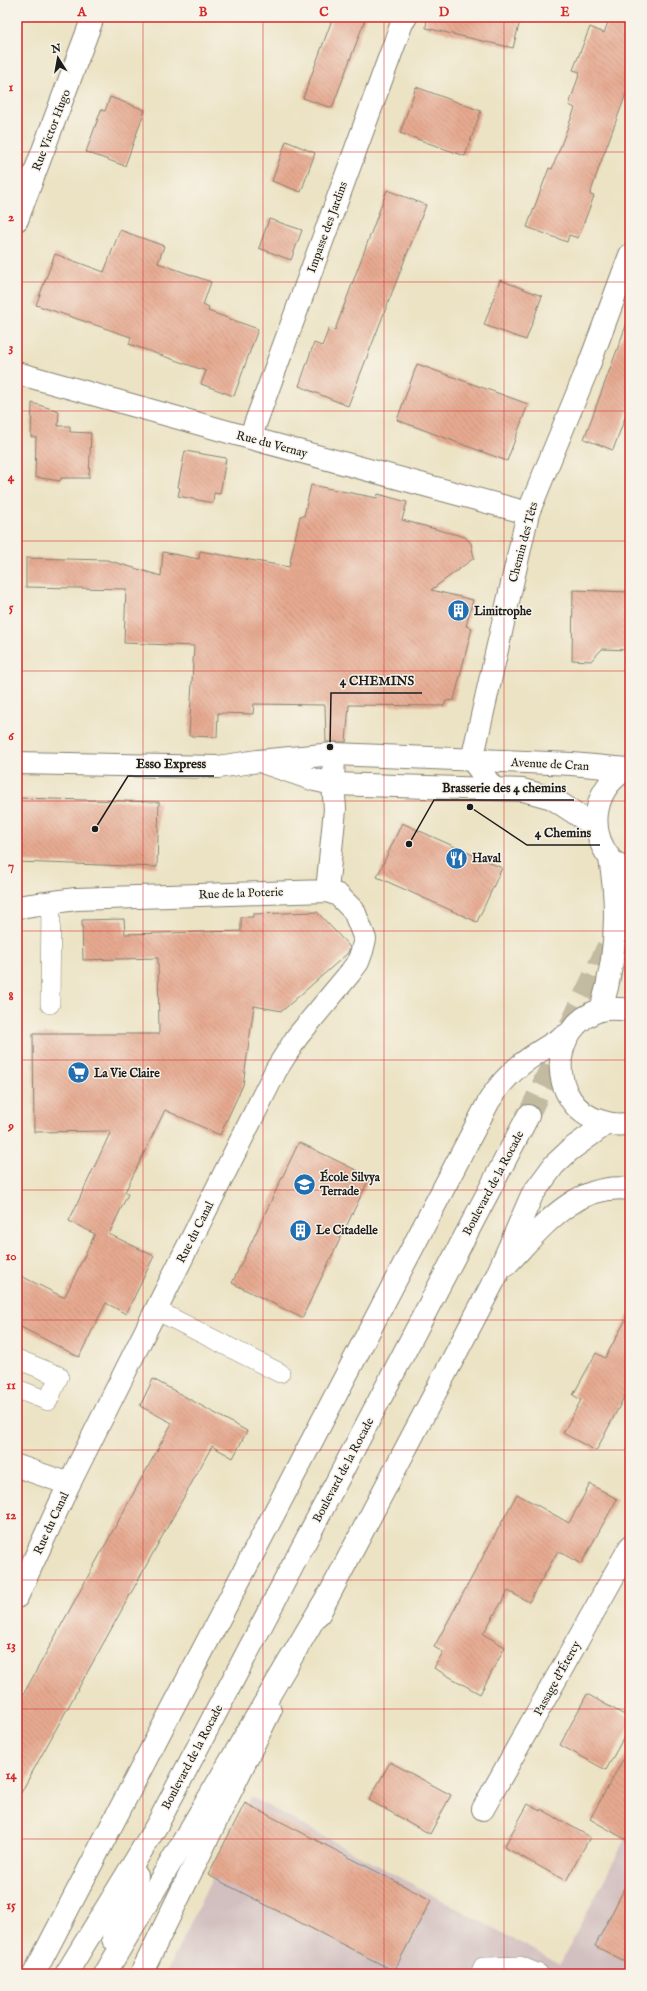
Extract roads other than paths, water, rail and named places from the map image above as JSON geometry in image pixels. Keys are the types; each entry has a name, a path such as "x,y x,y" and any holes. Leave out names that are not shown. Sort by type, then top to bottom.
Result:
{"main road":[{"name":"Rue Victor Hugo","path":"17,220 93,17"},
{"name":"Impasse des Jardins","path":"250,438 402,23 406,17"},
{"name":"Chemin des Têts","path":"472,760 528,513 589,365 630,255"},
{"name":"Rue du Vernay","path":"17,373 528,513"},
{"name":"Avenue de Cran","path":"17,762 218,768 258,761 334,754 572,764 629,768"},
{"path":"328,891 335,810 333,784 334,754"},
{"path":"472,760 493,788"},
{"path":"258,761 315,780 333,784 523,790 552,798 596,827"},
{"path":"601,1010 612,965 615,935 615,897 610,859 599,839 596,827 596,815 603,793 609,783 629,768"},
{"path":"610,859 630,872"},
{"name":"Rue de la Poterie","path":"17,907 76,900 328,891"},
{"name":"Rue du Canal","path":"17,1597 69,1484 286,1053 296,1037 358,962 365,939 358,918 346,902 338,895 328,891"},
{"path":"34,1974 489,1102 501,1083 521,1063 570,1033 583,1019 601,1010 630,1010"},
{"path":"570,1033 561,1057 560,1073 562,1084 572,1102 588,1116 623,1125"},
{"name":"Boulevard de la Rocade","path":"66,1974 157,1824 528,1116"},
{"path":"141,1974 327,1598 497,1275 527,1204 546,1174 570,1150 623,1125"},
{"path":"497,1275 554,1216 572,1201 598,1190 614,1188 630,1189"},
{"path":"17,1466 69,1484"},
{"name":"Passage d'Étercy","path":"483,1809 630,1547"},
{"path":"105,1974 327,1598"},
{"name":"Boulevard de la Rocade","path":"100,1974 157,1824"}],"lane":[{"path":"50,1004 51,902"},
{"path":"156,1310 280,1373"},
{"path":"17,1359 59,1376 48,1401 17,1389"},
{"path":"480,1974 483,1967 520,1966 539,1974"}],"tunnel":[{"path":"528,1116 630,899"}],"place":[{"name":"Limitrophe","path":"459,611"},
{"name":"4 CHEMINS","path":"330,747"},
{"name":"4 Chemins","path":"470,807"},
{"name":"Esso Express","path":"95,829"},
{"name":"Brasserie des 4 chemins","path":"409,844"},
{"name":"Haval","path":"456,858"},
{"name":"La Vie Claire","path":"78,1073"},
{"name":"École Silvya Terrade","path":"304,1184"},
{"name":"Le Citadelle","path":"301,1230"}]}
